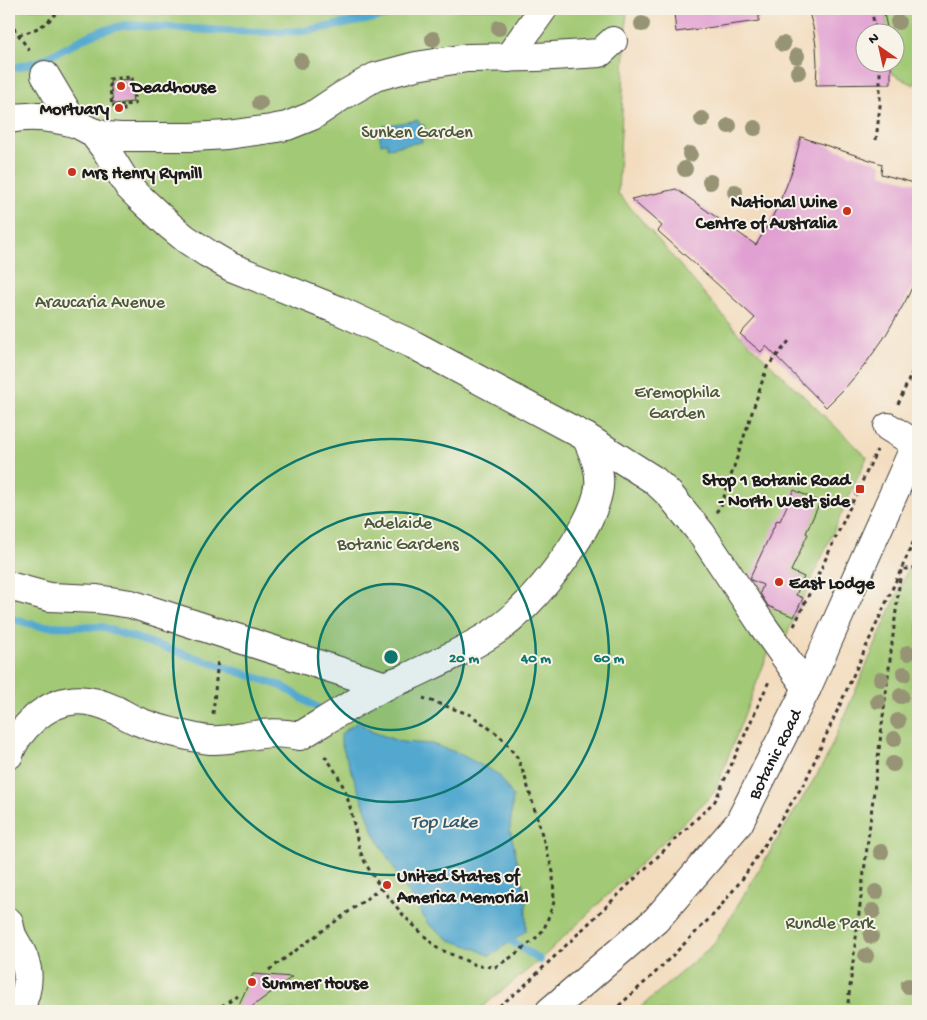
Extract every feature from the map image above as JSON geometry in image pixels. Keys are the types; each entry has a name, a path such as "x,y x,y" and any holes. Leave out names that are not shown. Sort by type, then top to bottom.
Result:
{"street":[{"path":"508,58 543,9"},
{"path":"9,118 35,116 61,119 107,136 126,137 192,137 271,130 312,116 355,88 388,73 459,59 600,53 613,41"},
{"path":"45,75 66,111 106,150 126,182 138,196 169,226 207,253 231,267 338,310 414,345 586,437 654,480 670,495 701,533 807,688"},
{"path":"888,426 917,442"},
{"path":"586,437 596,460 599,479 597,498 589,517"},
{"name":"Botanic Road","path":"550,1011 656,920 740,823 807,688 917,442"},
{"path":"9,755 16,739 39,715 57,704 80,700 91,700 103,704 136,721 153,727 210,740 239,738 267,733 288,734 311,730 386,686 489,636 505,625 551,577 565,558 604,494 623,479 642,472"},
{"path":"9,586 49,597 97,599 132,604 386,686"},
{"path":"9,922 12,936 26,963 28,977 26,993 19,1011"}],"path":[{"path":"19,35 36,30 55,16 59,9"},
{"path":"288,9 308,9"},
{"path":"871,9 874,22"},
{"path":"9,21 25,43"},
{"path":"876,140 880,106 880,72"},
{"path":"132,77 135,104 124,105 112,107 109,79 132,77"},
{"path":"124,105 126,137"},
{"path":"701,533 721,506 767,368 790,340"},
{"path":"494,1011 522,988 715,801 918,359"},
{"path":"847,1011 901,570 918,567"},
{"path":"210,740 219,651"},
{"path":"311,730 310,741 319,748 343,786 349,802 360,850 368,868 381,888 404,916 437,948 478,966 495,967 535,940 544,929 554,902 553,872 525,777 517,757 500,736 470,715 386,686"},
{"path":"269,970 381,888"},
{"path":"215,1011 237,995"}],"green space":[{"name":"Adelaide Botanic Gardens","path":"9,9 627,9 618,193 739,334 867,457 784,641 769,651 714,793 540,960 477,1011 9,1011"},
{"path":"883,9 918,9 918,75 914,85 891,73 904,72 904,22 886,22"},
{"name":"Rundle Park","path":"918,546 918,1011 636,1011 714,944 825,761"}],"water":[{"path":"418,120 420,125 424,125 426,136 421,137 422,142 388,148 387,143 381,144 379,132 384,130 383,126"},
{"name":"Top Lake","path":"358,722 373,732 401,742 432,744 458,753 498,774 513,796 510,829 526,899 526,931 490,956 450,940 428,924 398,876 375,835 341,743 341,734"}],"building":[{"path":"703,9 759,9 759,21 676,32 674,13"},
{"path":"808,9 883,9 886,22 854,22 854,72 891,72 891,84 816,85 817,64 813,27"},
{"name":"Deadhouse","path":"130,79 133,102 113,104 110,81"},
{"name":"National Wine Centre of Australia","path":"801,137 882,164 881,174 918,184 918,275 884,338 864,366 826,407 766,346 761,352 740,334 755,318 658,231 662,226 631,199 676,189 756,245 772,218 786,187"},
{"path":"794,490 820,502 791,571 804,577 796,595 803,598 794,617 768,606 760,593 763,585 750,578 777,520 780,521"},
{"path":"253,974 292,977 246,1011 236,1011"}],"waterway":[{"path":"9,69 38,62 86,37 126,25 227,31 305,31 414,9"},
{"path":"9,618 39,626 102,627 282,686 326,713"},
{"path":"504,936 540,960"}],"place":[{"name":"Deadhouse","path":"121,86"},
{"name":"Mortuary","path":"119,108"},
{"name":"Mrs Henry Rymill","path":"72,172"},
{"name":"National Wine Centre of Australia","path":"847,211"},
{"name":"Stop 1 Botanic Road - North West side","path":"860,489"},
{"name":"East Lodge","path":"779,582"},
{"name":"United States of America Memorial","path":"387,885"},
{"name":"Summer House","path":"252,982"}],"park label":[{"name":"Sunken Garden","path":"417,131"},
{"name":"Araucaria Avenue","path":"100,301"},
{"name":"Eremophila Garden","path":"677,401"}]}
